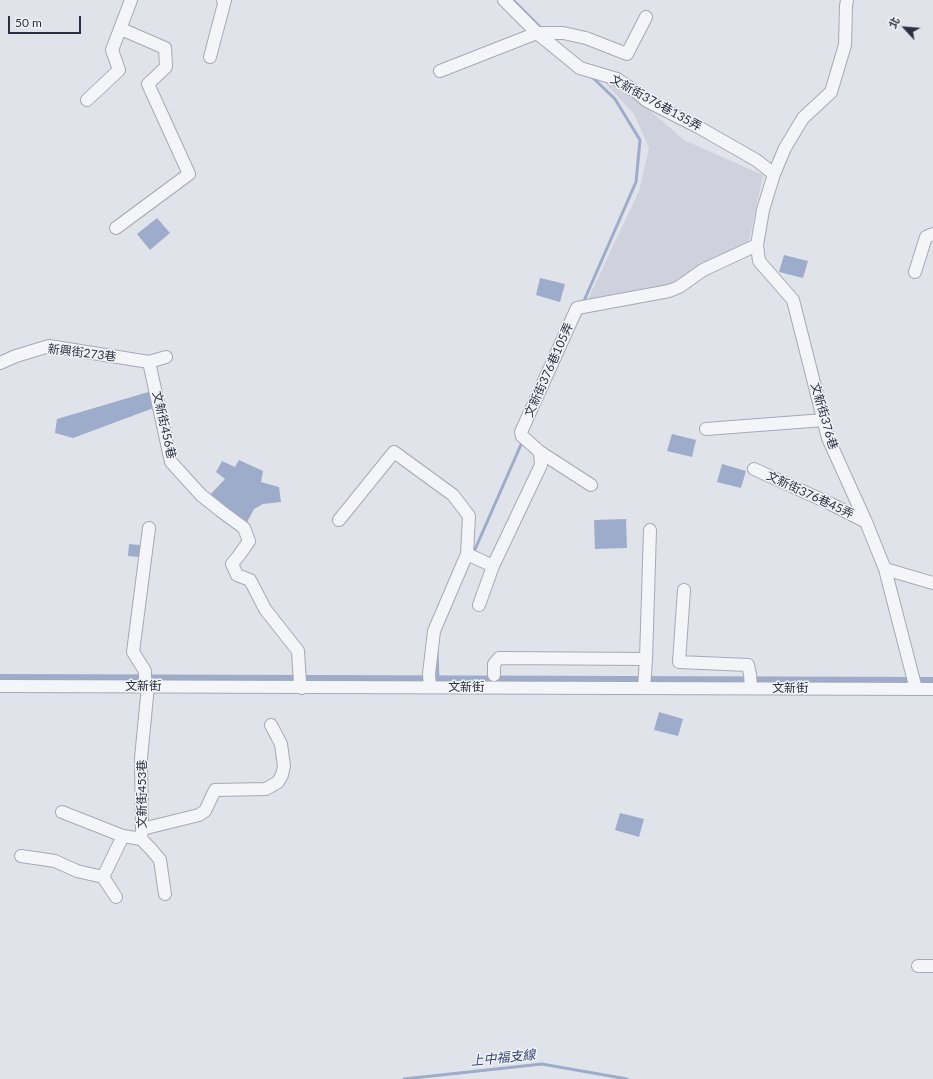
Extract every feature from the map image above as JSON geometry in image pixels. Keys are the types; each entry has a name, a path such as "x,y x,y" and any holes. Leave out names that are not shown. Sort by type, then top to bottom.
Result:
{"street":[{"path":"87,100 119,70 112,50 131,0"},
{"path":"210,57 225,0 223,0"},
{"name":"文新街376巷135弄","path":"504,0 585,69 616,79 635,91 647,101 700,128 756,160 774,174"},
{"name":"文新街376巷","path":"847,0 845,45 831,92 803,118 785,148 774,174 763,210 757,245 759,260 793,300 828,438 866,522 885,569 916,688"},
{"path":"440,71 544,33 563,33 586,38 627,54 646,17"},
{"path":"116,228 189,174 148,84 166,67 165,48 121,29"},
{"path":"915,272 926,237 933,234"},
{"name":"文新街376巷105弄","path":"591,485 540,452 525,439 521,432 582,307 669,291 679,287 703,270 757,245"},
{"name":"新興街273巷","path":"0,363 16,356 49,346 149,362 166,356"},
{"name":"文新街456巷","path":"149,362 171,462 201,495 221,512 244,528 249,541 232,564 237,575 250,580 265,609 298,651 301,685"},
{"path":"706,430 824,420"},
{"path":"339,520 394,452 454,495 469,516 471,556 434,631 429,681"},
{"path":"479,605 493,566 541,465 540,452"},
{"name":"文新街376巷45弄","path":"754,469 831,504 866,522"},
{"path":"146,680 133,652 149,528"},
{"path":"644,681 650,530"},
{"path":"471,556 493,566"},
{"path":"885,569 933,583"},
{"path":"684,590 679,662 748,665 751,682"},
{"path":"494,675 494,664 499,658 646,659"},
{"name":"文新街","path":"0,686 146,680 301,685 429,681 644,681 751,682 933,689"},
{"name":"文新街453巷","path":"146,680 141,758 142,834 160,860 165,894"},
{"path":"62,812 123,836 142,834 199,815 205,811 215,790 266,788 278,782 282,775 284,766 281,744 271,725"},
{"path":"103,877 123,836"},
{"path":"21,856 56,861 77,871 103,877 116,897"},
{"path":"918,966 933,966"}],"shaded area":[{"path":"604,82 624,88 684,140 763,175 748,246 669,290 588,299 639,191 649,148 634,114"}],"water":[{"path":"157,218 170,233 150,250 137,234"},
{"path":"784,255 808,261 803,278 779,272"},
{"path":"540,278 565,284 560,302 536,295"},
{"path":"155,390 159,406 73,438 55,433 57,419"},
{"path":"672,434 696,440 692,457 667,451"},
{"path":"239,460 263,471 261,482 279,487 281,502 263,504 254,509 244,528 206,499 225,479 216,472 222,461 235,467"},
{"path":"722,464 746,471 741,488 717,482"},
{"path":"626,519 627,548 595,549 594,520"},
{"path":"129,544 140,545 139,557 128,556"},
{"path":"659,712 683,719 678,736 654,730"},
{"path":"620,813 644,819 639,837 615,830"}],"waterway":[{"path":"513,0 542,29"},
{"path":"583,303 636,182 640,140 615,99 591,76"},
{"path":"473,554 523,440"},
{"path":"437,652 438,681"},
{"path":"0,679 933,682"},
{"name":"上中福支線","path":"404,1079 542,1064 627,1079"}]}
